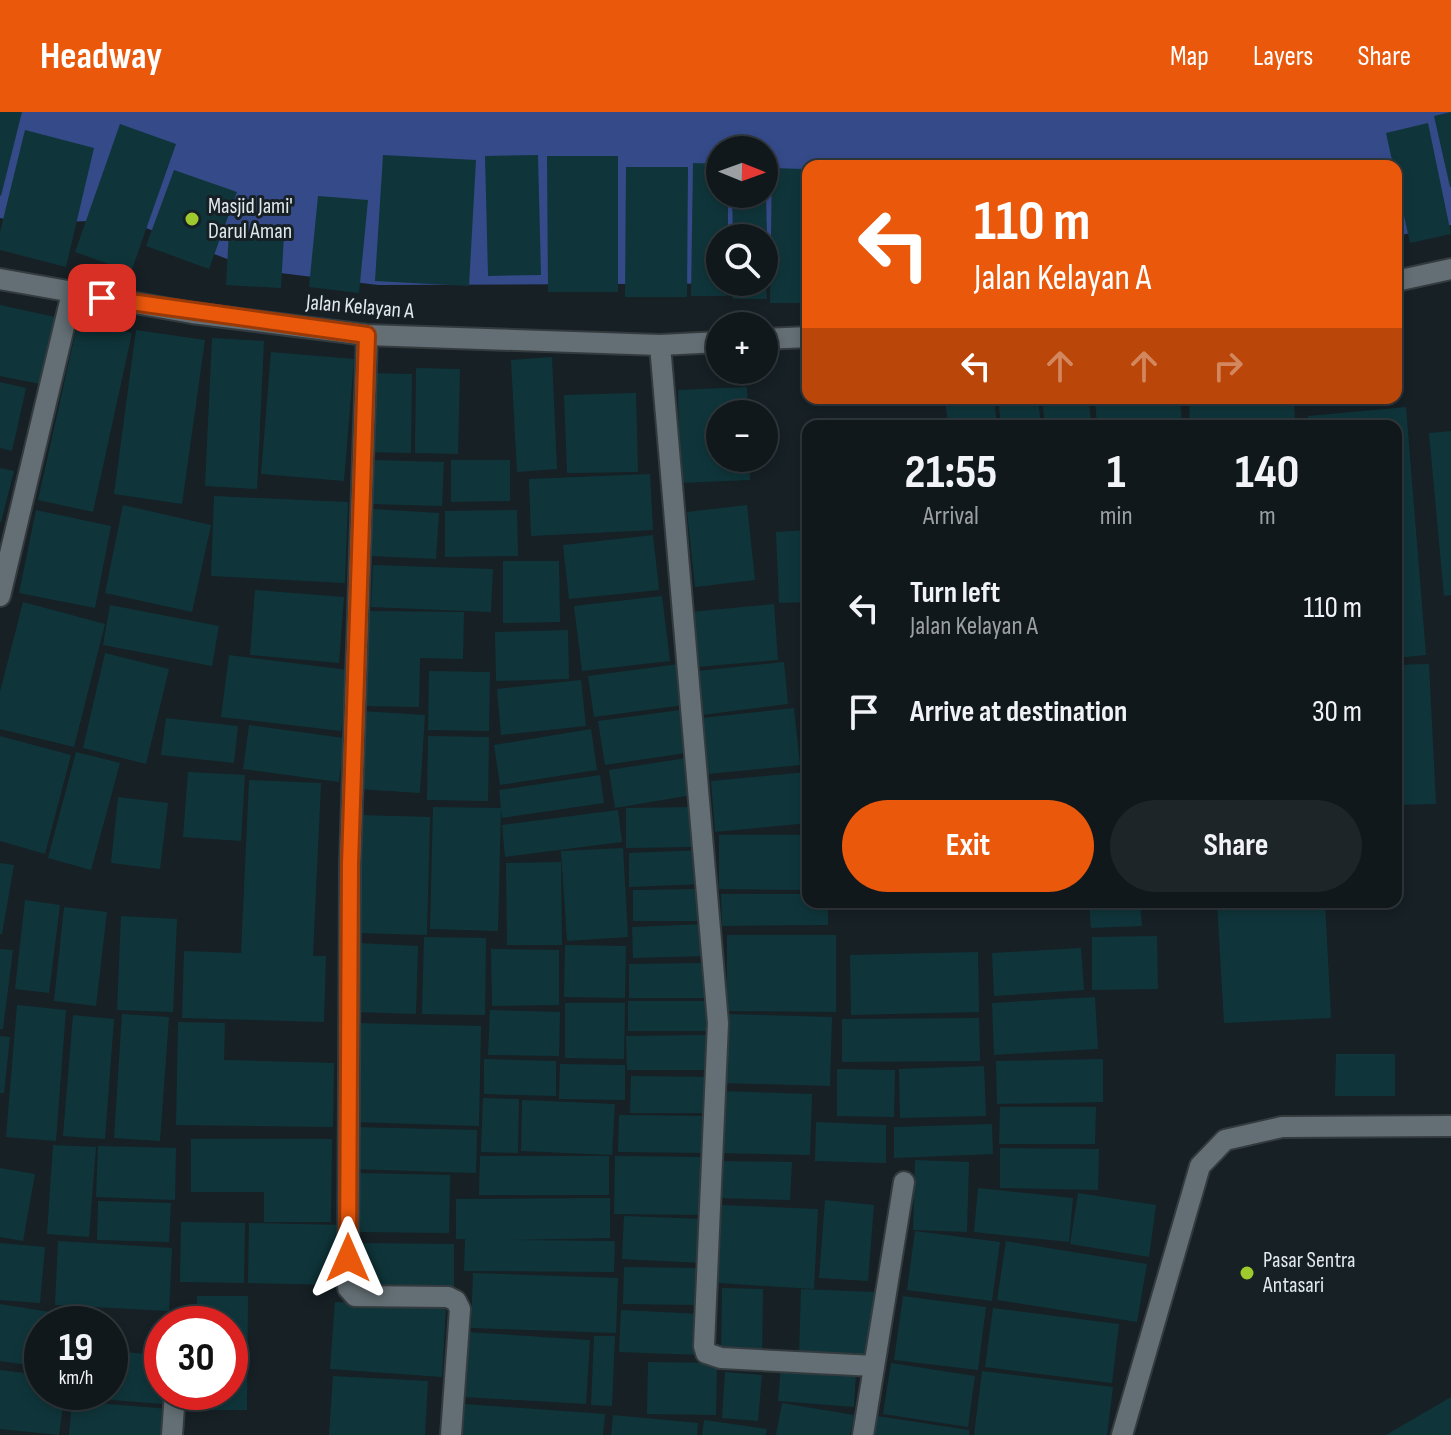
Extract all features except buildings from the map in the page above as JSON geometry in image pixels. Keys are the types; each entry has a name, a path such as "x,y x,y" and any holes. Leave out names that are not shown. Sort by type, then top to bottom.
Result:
{"street":[{"path":"1402,280 1451,269"},
{"name":"Jalan Kelayan A","path":"0,279 72,293 367,335 660,345 706,343"},
{"path":"0,596 72,293"},
{"path":"367,335 350,864 348,1288 355,1296 448,1297 456,1301 460,1309 451,1435"},
{"path":"778,338 802,337"},
{"path":"660,345 718,1023 704,1346 712,1357 874,1366"},
{"path":"1122,1435 1200,1166 1225,1140 1282,1127 1451,1126"},
{"path":"863,1435 904,1182"},
{"path":"172,1435 174,1410"}],"water":[{"path":"0,112 1451,112 1451,225 1402,235 1402,160 802,160 802,283 778,283 778,224 706,224 706,283 378,285 256,270 125,220 25,223 0,218"}],"place":[{"name":"Masjid Jami' Darul Aman","path":"192,219"},
{"name":"Pasar Sentra Antasari","path":"1247,1273"}],"route":[{"path":"102,298 192,313 367,335 350,864 348,1258"}]}
